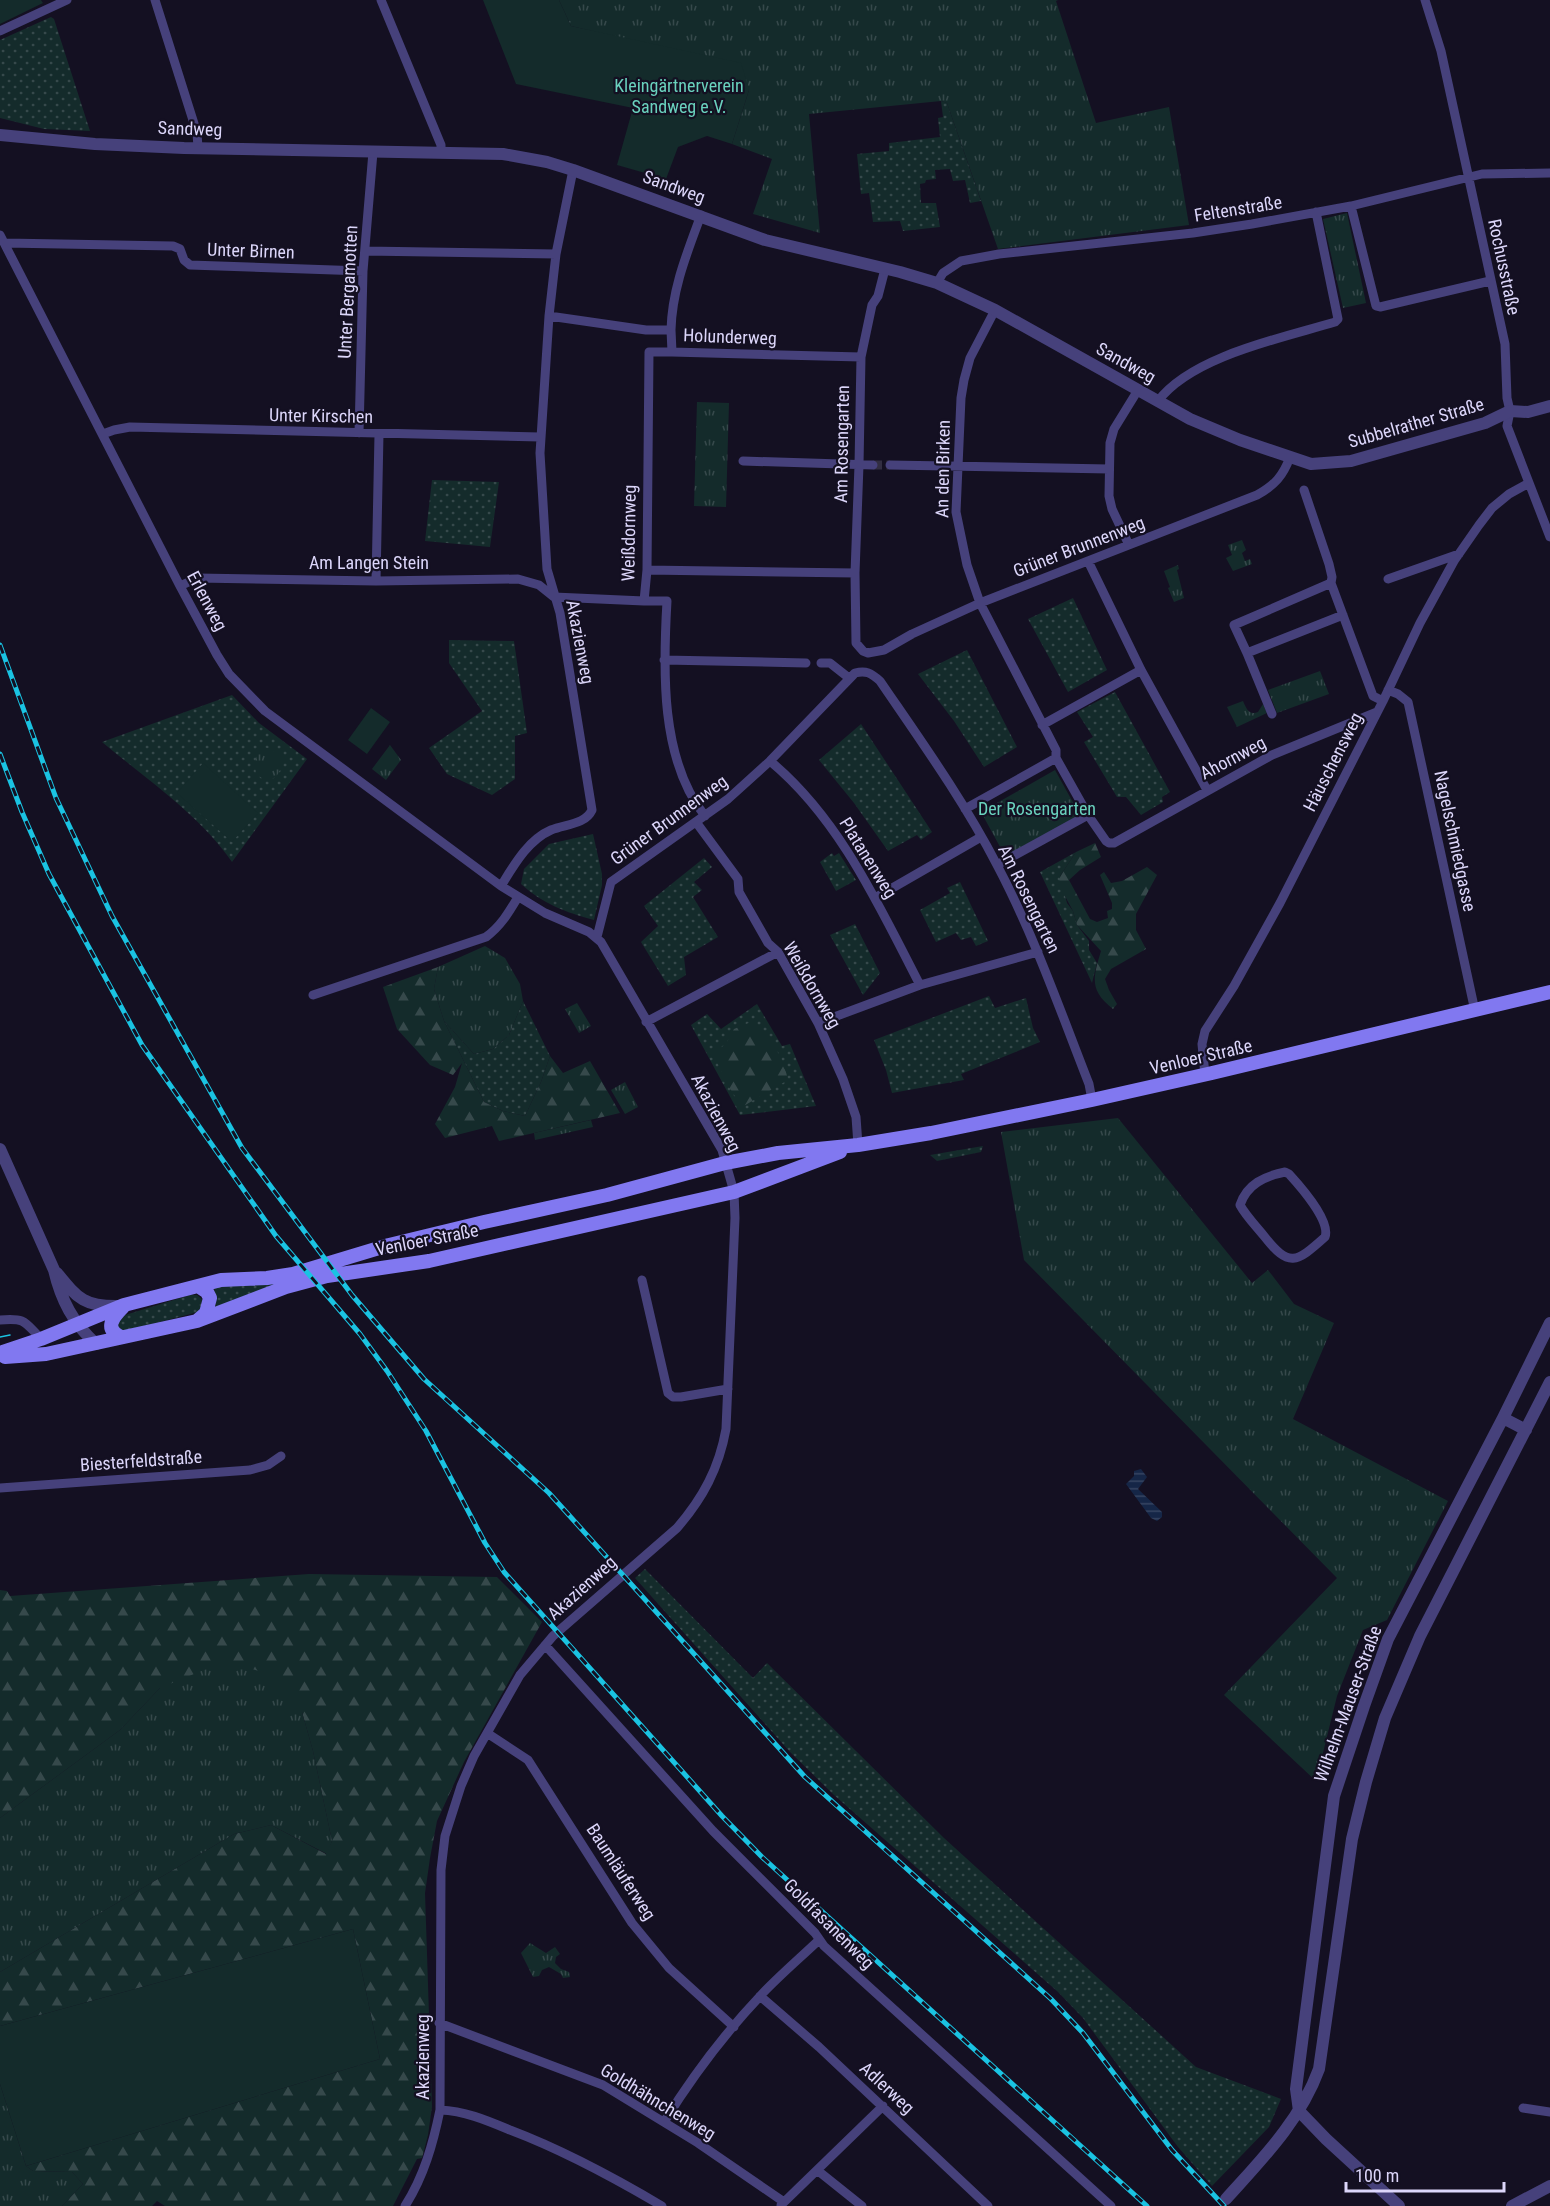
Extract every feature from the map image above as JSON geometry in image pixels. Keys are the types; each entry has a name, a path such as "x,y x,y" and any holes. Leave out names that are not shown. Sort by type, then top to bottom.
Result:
{"main road":[{"name":"Venloer Straße","path":"0,1355 124,1305 221,1280 267,1278 293,1274 405,1241 618,1192 725,1163 778,1153 858,1145 1092,1100 1550,992"},
{"name":"Venloer Straße","path":"0,1355 46,1354 96,1344 197,1321 286,1287 327,1276 429,1261 734,1192 858,1145"},
{"path":"197,1321 206,1313 210,1298 207,1292 198,1286"},
{"path":"121,1337 115,1334 110,1326 124,1305"}],"street":[{"path":"0,31 67,0"},
{"path":"155,0 197,134 198,148"},
{"path":"381,0 441,145 441,153"},
{"name":"Rochusstraße","path":"1425,0 1441,51 1504,344 1509,411 1507,426 1550,537"},
{"name":"Sandweg","path":"0,135 95,144 198,148 503,154 547,162 701,215 765,240 937,283 995,310 1190,419 1290,457"},
{"name":"Unter Bergamotten","path":"359,433 363,271 373,152"},
{"name":"Akazienweg","path":"405,2206 421,2177 440,2110 441,1870 446,1836 461,1786 487,1733 520,1675 545,1646 677,1528 693,1510 714,1473 722,1449 728,1389 735,1218 734,1192 722,1150 607,951 597,938 545,913 501,886 526,849 540,835 557,827 582,821 589,816 592,810 560,614 547,569 540,437 556,254 573,170"},
{"name":"Feltenstraße","path":"937,283 944,273 961,261 999,254 1193,233 1352,206 1468,177 1498,173 1550,174"},
{"path":"1352,206 1376,306 1380,307 1490,281"},
{"path":"1158,401 1168,388 1182,378 1221,358 1335,322 1338,319 1316,212"},
{"path":"671,330 674,297 681,268 701,215"},
{"name":"Unter Birnen","path":"2,239 173,246 180,249 184,260 190,265 363,271"},
{"name":"Erlenweg","path":"2,239 180,586 229,674 265,711 501,886"},
{"path":"365,251 556,254"},
{"name":"Am Rosengarten","path":"868,653 856,643 855,573 861,357 872,305 878,296 885,269"},
{"name":"An den Birken","path":"995,310 970,358 961,398 955,494 960,534 967,565 980,603 1056,750 1056,758 1088,815 1109,843"},
{"name":"Holunderweg","path":"549,316 646,330 671,330 672,352 861,357"},
{"name":"Weißdornweg","path":"672,352 649,352 644,600 667,601 664,660 669,715 681,778 705,816"},
{"path":"1129,545 1111,502 1109,469 1111,436 1138,390"},
{"name":"Subbelrather Straße","path":"1290,457 1311,464 1351,461 1485,423 1509,411 1528,412 1550,406"},
{"name":"Unter Kirschen","path":"102,434 130,427 540,437"},
{"path":"376,581 379,434"},
{"name":"Grüner Brunnenweg","path":"868,653 884,650 980,603 1270,488 1282,475 1290,457"},
{"path":"743,461 873,465"},
{"path":"890,465 1109,469"},
{"name":"Häuschensweg","path":"1205,1075 1202,1044 1205,1030 1257,946 1383,701 1420,623 1459,554 1492,508 1509,494 1529,483"},
{"path":"1304,490 1329,564 1331,583 1373,696 1383,701"},
{"path":"1388,579 1459,554"},
{"path":"1088,561 1141,670 1207,790"},
{"path":"646,570 855,573"},
{"name":"Am Langen Stein","path":"180,586 197,578 376,581 518,579 539,585 554,597"},
{"path":"1272,714 1234,625 1331,583"},
{"path":"554,597 644,600"},
{"path":"1247,653 1343,615"},
{"path":"664,660 806,663"},
{"path":"821,663 830,663 849,678"},
{"path":"1042,725 1141,670"},
{"name":"Am Rosengarten","path":"865,671 880,681 930,753 997,865 1038,952 1089,1084 1092,1100"},
{"name":"Grüner Brunnenweg","path":"597,938 611,882 728,799 770,761 849,678 855,673 865,671"},
{"name":"Nagelschmiedgasse","path":"1388,690 1408,702 1475,1011"},
{"name":"Ahornweg","path":"1109,843 1114,843 1272,755 1377,712"},
{"path":"965,809 1056,758"},
{"name":"Platanenweg","path":"770,761 812,804 831,828 875,898 920,985"},
{"path":"997,865 1088,815"},
{"name":"Weißdornweg","path":"696,822 738,879 739,892 768,943 778,952 818,1023 843,1079 856,1117 858,1145"},
{"path":"875,898 981,837"},
{"path":"313,995 486,937 495,931 504,920 518,897"},
{"path":"646,1022 778,952"},
{"path":"818,1023 920,985 1038,952"},
{"path":"0,1149 54,1270 58,1288 68,1311 76,1324 96,1344"},
{"path":"1285,1172 1289,1174 1322,1220 1326,1229 1325,1237 1296,1258 1278,1254 1240,1205 1247,1192 1257,1181 1285,1172"},
{"path":"54,1270 72,1293 80,1299 106,1306 124,1305"},
{"path":"642,1280 668,1393 673,1397 681,1397 728,1389"},
{"path":"0,1320 24,1321 41,1340"},
{"name":"Wilhelm-Mauser-Straße","path":"1299,2111 1296,2089 1317,1919 1336,1791 1388,1639 1550,1323"},
{"path":"1226,2199 1272,2148 1311,2090 1319,2069 1358,1812 1385,1718 1420,1636 1550,1382"},
{"path":"1503,1418 1526,1430"},
{"name":"Biesterfeldstraße","path":"0,1488 250,1470 268,1465 281,1456"},
{"name":"Goldfasanenweg","path":"545,1646 713,1831 815,1933 819,1940 1111,2206"},
{"name":"Baumläuferweg","path":"487,1733 528,1760 632,1923 669,1968 734,2027"},
{"path":"1317,1919 1340,1923"},
{"path":"664,2122 692,2078 760,1996 819,1940"},
{"name":"Adlerweg","path":"760,1996 883,2106 988,2206"},
{"name":"Goldhähnchenweg","path":"439,2023 603,2085 664,2122 782,2204"},
{"path":"782,2204 883,2106"},
{"path":"1522,2108 1550,2112"},
{"path":"440,2110 460,2111 535,2140 586,2163 662,2206"},
{"path":"1299,2111 1399,2206"},
{"path":"817,2170 862,2206"},
{"path":"1512,2206 1550,2186"}],"green space":[{"path":"0,0 41,0 43,3 0,24"},
{"name":"Kleingärtnerverein Sandweg e.V.","path":"483,0 559,0 571,26 741,63 749,90 732,144 707,136 678,147 666,179 617,165 633,108 516,84"},
{"path":"559,0 1058,0 1056,1 1096,123 1169,107 1189,225 998,249 947,103 941,101 809,114 820,233 753,214 772,159 732,144 749,90 613,36 571,26"},
{"path":"51,17 54,19 90,131 44,129 0,118 0,40"},
{"path":"941,101 947,103 981,201 970,203 965,180 953,181 950,169 935,170 936,179 926,180 925,183 920,184 921,203 936,203 940,227 903,231 900,221 873,222 869,193 861,194 857,154 889,151 889,143 940,137 938,118 943,117"},
{"path":"1347,213 1366,303 1343,308 1323,219"},
{"path":"697,402 729,403 726,507 694,506"},
{"path":"432,480 499,482 490,547 425,541"},
{"path":"1242,540 1246,550 1242,553 1245,561 1250,559 1252,564 1233,571 1226,558 1232,555 1228,545"},
{"path":"1178,565 1177,570 1184,598 1174,602 1164,571"},
{"path":"1073,598 1107,670 1068,692 1028,619"},
{"path":"449,640 514,641 527,733 515,736 515,779 492,795 447,774 429,748 482,711 449,663"},
{"path":"967,650 1017,747 984,767 954,721 918,674"},
{"path":"1320,671 1329,694 1277,713 1268,690"},
{"path":"1115,692 1170,792 1162,797 1163,802 1141,815 1126,797 1117,797 1084,742 1093,737 1077,712"},
{"path":"232,695 259,723 307,759 232,862 189,813 102,742"},
{"path":"1243,701 1250,712 1258,712 1263,704 1267,713 1237,727 1227,707"},
{"path":"371,708 390,722 367,754 348,740"},
{"path":"861,724 932,832 921,840 917,835 888,851 854,803 819,760"},
{"path":"390,745 401,760 386,780 372,769"},
{"path":"263,747 276,752 284,763 276,777 266,781 256,774 255,764 257,750"},
{"path":"203,763 258,813 232,842 177,793"},
{"name":"Der Rosengarten","path":"1055,770 1080,815 1005,856 981,812"},
{"path":"593,834 602,874 602,885 594,920 555,906 521,884 524,869 549,844"},
{"path":"1095,843 1101,857 1069,880 1090,919 1097,922 1108,918 1107,911 1112,909 1112,903 1100,875 1104,872 1111,883 1122,881 1147,867 1157,875 1136,914 1136,930 1146,949 1111,969 1105,979 1117,1004 1113,1009 1100,996 1095,983 1101,951 1077,925 1073,911 1059,885 1060,876 1076,852"},
{"path":"1076,852 1060,876 1067,903 1073,911 1077,925 1089,941 1089,950 1097,963 1092,983 1040,872"},
{"path":"832,853 834,856 839,853 856,880 836,891 820,862"},
{"path":"704,858 712,867 694,882 702,890 693,897 718,937 684,957 686,975 668,986 641,942 658,926 644,906"},
{"path":"960,882 988,941 976,946 971,937 961,940 956,933 936,942 920,910 950,893 947,888"},
{"path":"855,924 880,973 863,995 830,935"},
{"path":"485,946 505,958 520,984 523,1001 509,1035 493,1049 474,1054 444,1021 434,989 438,967"},
{"path":"438,967 434,989 444,1021 484,1102 503,1111 525,1116 550,1056 563,1073 590,1061 620,1113 499,1141 492,1126 445,1138 435,1124 455,1087 462,1063 453,1075 430,1065 397,1029 383,987"},
{"path":"989,996 995,1008 1026,998 1033,1028 1040,1042 961,1074 964,1080 892,1093 874,1040"},
{"path":"523,1001 550,1056 525,1116 503,1111 484,1102 444,1021 474,1054 493,1049 509,1035"},
{"path":"577,1003 591,1026 579,1033 565,1009"},
{"path":"757,1004 782,1046 790,1044 816,1106 740,1115 691,1025 707,1014 721,1029"},
{"path":"751,1022 775,1047 783,1062 788,1080 742,1107 727,1084 713,1053 726,1044 734,1029"},
{"path":"625,1082 638,1107 625,1114 611,1090"},
{"path":"1118,1118 1252,1283 1268,1270 1294,1304 1334,1323 1293,1419 1448,1501 1387,1620 1363,1630 1337,1696 1316,1781 1224,1695 1337,1578 1024,1260 1001,1132"},
{"path":"591,1120 593,1127 535,1140 534,1133"},
{"path":"983,1146 981,1152 937,1161 930,1155"},
{"path":"280,1283 215,1309 214,1288"},
{"path":"190,1295 197,1295 202,1299 201,1309 198,1312 141,1327 128,1333 120,1331 117,1326 121,1317 125,1315"},
{"path":"645,1569 753,1678 767,1663 944,1838 1196,2067 1281,2099 1269,2127 1212,2186 1178,2147 1083,2018 1058,1992 834,1795 790,1752 635,1578"},
{"path":"309,1574 497,1577 542,1622 464,1762 437,1821 425,1893 432,2107 422,2158 417,2159 393,2206 165,2206 157,2201 152,2206 62,2206 83,2184 72,2172 33,2171 26,2166 380,2059 353,1929 0,2026 0,1972 234,1834 271,1825 326,1854 332,1841 313,1751 302,1712 160,1688 120,1730 0,1818 0,1590 7,1591 10,1596"},
{"path":"238,1664 273,1676 302,1712 313,1751 332,1841 327,1854 271,1825 234,1834 0,1972 0,1818 120,1730 160,1688 211,1667"},
{"path":"353,1929 380,2059 26,2166 0,2084 0,2026"},
{"path":"530,1943 546,1953 555,1947 560,1954 556,1957 555,1963 561,1969 569,1972 570,1977 563,1978 561,1974 549,1967 542,1970 539,1976 533,1977 521,1953"},
{"path":"0,2084 26,2166 33,2171 72,2172 83,2184 62,2206 0,2206"}],"water":[{"path":"1141,1469 1147,1477 1138,1489 1162,1512 1162,1517 1157,1521 1151,1518 1126,1484 1134,1476 1134,1471"}],"tunnel":[{"path":"873,465 890,465"}],"tram line":[{"path":"0,1337 10,1335"}],"railway":[{"path":"0,645 56,798 112,916 242,1148 352,1295 424,1379 549,1493 805,1777 1051,1999 1083,2033 1172,2150 1224,2206"},
{"path":"0,754 49,874 142,1045 276,1236 360,1334 387,1371 426,1431 485,1543 504,1572 722,1816 762,1857 1147,2206"}]}
